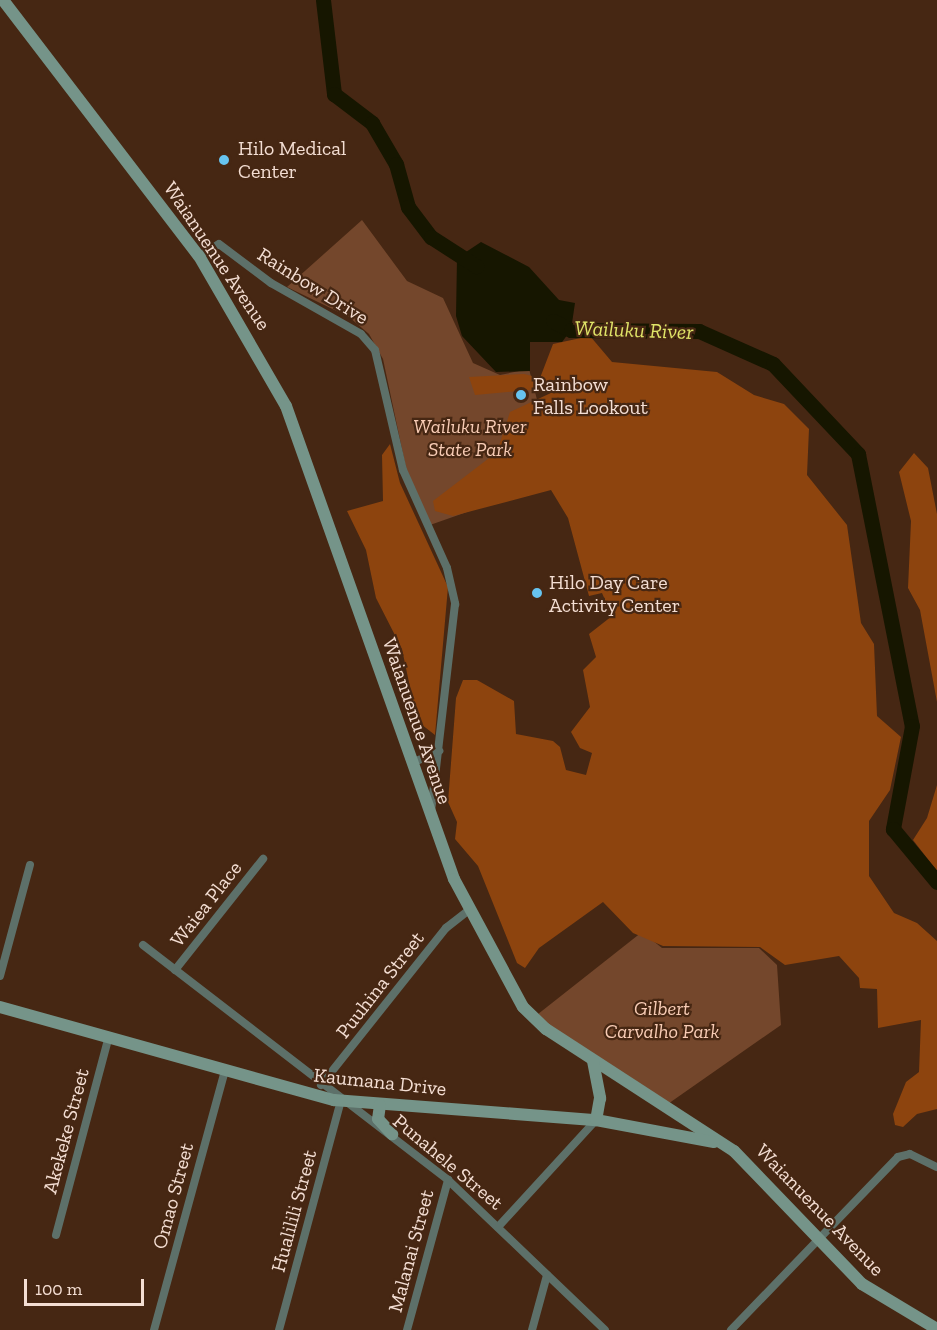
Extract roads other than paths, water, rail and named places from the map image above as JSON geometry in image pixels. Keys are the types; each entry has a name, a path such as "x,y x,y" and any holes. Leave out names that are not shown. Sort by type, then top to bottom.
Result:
{"street":[{"name":"Waianuenue Avenue","path":"3,0 199,256 286,406 430,817 469,910 523,1007 593,1061 729,1148 762,1175 819,1240 875,1294 937,1329"},
{"name":"Rainbow Drive","path":"199,256 219,244 271,283 361,334 375,350 403,470 453,585 455,619 430,817"},
{"path":"412,763 439,752"},
{"name":"Waiea Place","path":"175,970 263,859"},
{"path":"0,976 30,866"},
{"name":"Puuhina Street","path":"321,1085 446,928 469,910"},
{"name":"Punahele Street","path":"143,945 341,1101 392,1134 448,1180 605,1330"},
{"name":"Kaumana Drive","path":"0,1007 109,1036 225,1071 341,1101 596,1120 708,1139 729,1148"},
{"name":"Akekeke Street","path":"56,1235 109,1036"},
{"path":"498,1227 596,1120 600,1098 593,1061"},
{"name":"Omao Street","path":"154,1330 225,1071"},
{"name":"Hualilili Street","path":"279,1330 341,1101"},
{"path":"380,1105 378,1119 392,1134"},
{"path":"731,1330 904,1154 937,1167"},
{"name":"Malanai Street","path":"406,1330 448,1180"},
{"path":"532,1330 547,1275"}],"waterway":[{"name":"Wailuku River","path":"323,0 334,94 372,123 396,164 408,207 431,237 476,266"},
{"name":"Wailuku River","path":"553,321 571,330 699,331 773,364 858,454 912,726 893,829 937,882"}],"place":[{"name":"Hilo Medical Center","path":"224,160"},
{"name":"Rainbow Falls Lookout","path":"521,395"},
{"name":"Hilo Day Care Activity Center","path":"537,593"}],"park label":[{"name":"Wailuku River State Park","path":"470,438"},
{"name":"Gilbert Carvalho Park","path":"662,1020"}]}
